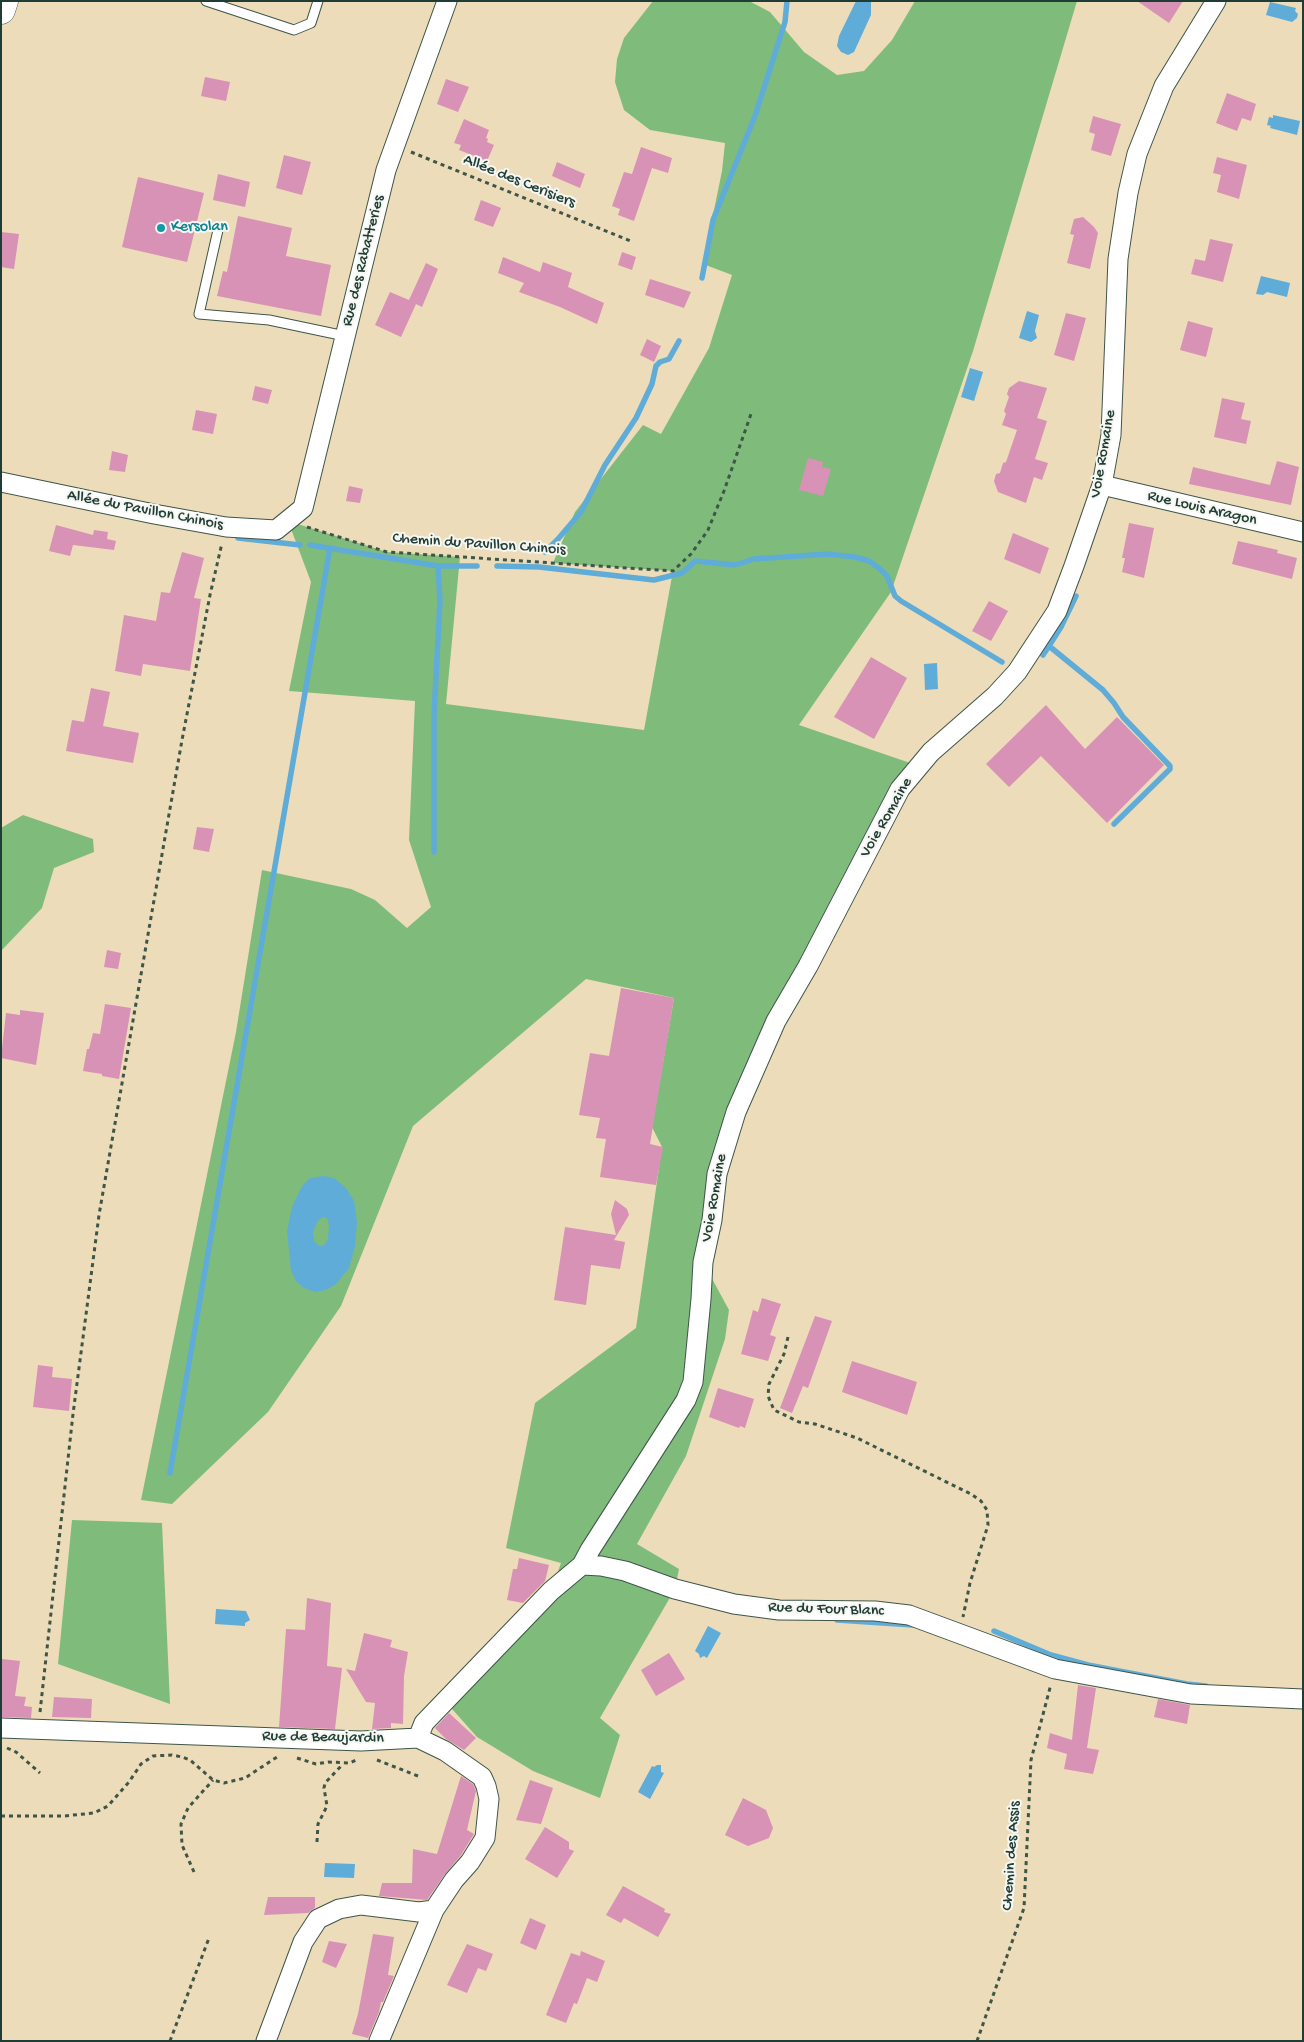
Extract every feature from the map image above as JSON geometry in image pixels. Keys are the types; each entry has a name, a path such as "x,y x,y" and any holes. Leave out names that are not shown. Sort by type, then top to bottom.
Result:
{"main road":[{"path":"1,10 4,1"}],"street":[{"name":"Rue des Rabatteries","path":"288,521 303,508 386,170 447,1"},
{"name":"Voie Romaine","path":"582,1565 686,1400 693,1382 702,1299 703,1262 712,1220 717,1174 736,1112 776,1021 808,966 900,789 931,752 995,696 1013,676 1057,611 1102,485 1111,435 1118,260 1128,192 1137,154 1164,86 1216,1"},
{"name":"Allée du Pavillon Chinois","path":"1,482 226,527 276,530 288,521"},
{"name":"Rue Louis Aragon","path":"1102,485 1303,532"},
{"name":"Rue du Four Blanc","path":"582,1565 601,1566 625,1571 690,1594 734,1604 779,1610 875,1611 909,1615 1055,1669 1191,1694 1303,1699"},
{"path":"418,1738 424,1723 551,1591 582,1565"},
{"name":"Rue de Beaujardin","path":"1,1728 361,1741 418,1738 445,1751 482,1777 489,1799 485,1838 470,1862 454,1880 434,1910 379,2041"},
{"path":"266,2041 303,1942 318,1919 339,1909 362,1905 420,1912 434,1910"}],"lane":[{"path":"206,1 294,30 312,23 318,1"},
{"path":"218,230 199,314 269,320 345,336"}],"path":[{"name":"Allée des Cerisiers","path":"394,145 633,242"},
{"name":"Chemin du Pavillon Chinois","path":"288,521 387,552 673,571 691,554 708,530 751,414"},
{"path":"37,1730 73,1414 99,1215 184,730 210,595 226,527"},
{"path":"788,1337 784,1354 769,1384 768,1396 774,1410 799,1422 815,1424 857,1438 971,1494 981,1501 987,1510 988,1524 970,1583 960,1634"},
{"name":"Chemin des Assis","path":"977,2041 1024,1908 1031,1760 1055,1669"},
{"path":"1,1747 16,1752 40,1773"},
{"path":"1,1816 64,1816 94,1813 108,1806 129,1782 141,1764 153,1756 172,1755 190,1760 213,1780 224,1783 245,1778 281,1755"},
{"path":"292,1755 316,1764 328,1762 343,1763 358,1760"},
{"path":"371,1759 391,1764 418,1776"},
{"path":"316,1842 318,1824 327,1806 325,1783 343,1763"},
{"path":"194,1872 182,1845 180,1824 188,1808 213,1780"},
{"path":"170,2041 208,1938"}],"green space":[{"path":"653,1 749,1 770,12 804,52 837,75 864,71 892,40 915,1 1077,1 973,351 891,592 799,725 919,766 736,1112 703,1262 729,1310 725,1339 686,1456 637,1544 679,1569 675,1589 600,1718 620,1735 600,1798 533,1771 477,1737 445,1701 551,1591 561,1563 506,1548 535,1403 636,1328 662,1147 652,1127 674,998 586,979 413,1126 341,1306 268,1412 172,1504 141,1500 236,1032 262,870 351,889 375,900 407,928 431,907 409,840 415,701 289,691 311,582 288,521 387,552 460,557 446,704 644,730 673,571 553,563 575,512 643,425 661,434 709,348 732,275 703,264 722,171 725,143 650,130 624,110 615,82 617,59 624,38"},
{"path":"23,815 93,839 94,852 54,868 42,908 1,951 1,828"},
{"path":"72,1520 162,1523 170,1704 58,1664"}],"water":[{"path":"856,1 871,2 871,15 854,52 848,55 841,52 837,46 839,36"},
{"path":"1270,2 1296,8 1297,18 1292,22 1266,15"},
{"path":"1273,115 1300,121 1297,135 1270,128 1271,126 1267,125 1269,117 1273,118"},
{"path":"1261,276 1290,283 1287,297 1267,292 1263,295 1256,294"},
{"path":"1027,311 1039,315 1035,331 1037,338 1031,342 1019,338"},
{"path":"970,368 983,372 974,401 961,397"},
{"path":"937,663 938,689 925,690 924,664"},
{"path":"324,1176 334,1178 346,1188 354,1201 357,1222 355,1246 349,1268 336,1284 326,1290 315,1292 304,1288 296,1281 291,1271 287,1231 292,1207 302,1186 310,1178","holes":["322,1217 327,1218 329,1225 328,1239 324,1245 319,1246 314,1241 313,1233 317,1222"]},
{"path":"216,1609 246,1611 250,1620 245,1623 245,1626 215,1624"},
{"path":"708,1626 721,1633 707,1658 704,1656 700,1658 699,1654 695,1651"},
{"path":"661,1765 661,1772 664,1773 650,1799 638,1792 652,1766"},
{"path":"325,1863 355,1864 354,1878 324,1877"}],"building":[{"path":"1137,1 1183,1 1169,23"},
{"path":"205,77 230,82 226,101 201,96"},
{"path":"446,79 469,87 458,112 437,104"},
{"path":"1227,93 1256,104 1251,121 1242,118 1237,131 1216,123"},
{"path":"1093,116 1121,124 1111,156 1091,150 1095,134 1089,132"},
{"path":"464,119 489,130 486,138 488,139 487,142 494,145 487,161 459,150 461,145 454,143"},
{"path":"641,147 672,158 668,173 652,168 634,221 618,215 620,209 612,206 624,172 632,174"},
{"path":"284,155 311,162 302,195 276,188"},
{"path":"1217,157 1247,165 1239,199 1217,192 1221,175 1213,173"},
{"path":"557,162 585,174 580,188 552,176"},
{"path":"218,174 250,182 245,207 213,200"},
{"name":"Kersolan","path":"138,177 204,193 187,262 122,247"},
{"path":"481,200 501,208 493,227 474,220"},
{"path":"238,216 292,228 286,256 331,265 321,316 217,296 223,271 227,272"},
{"path":"1083,217 1098,233 1090,269 1067,263 1074,235 1070,234 1074,219"},
{"path":"1,232 19,234 14,269 1,267"},
{"path":"1210,239 1233,244 1223,282 1191,274 1195,259 1205,261"},
{"path":"622,252 636,257 632,270 618,265"},
{"path":"503,257 540,272 543,262 572,273 568,287 604,303 597,324 560,307 519,292 524,283 498,273"},
{"path":"426,263 438,269 422,307 416,304 401,337 375,325 390,292 409,300"},
{"path":"650,279 691,292 684,308 645,295"},
{"path":"1066,313 1086,318 1074,361 1054,355"},
{"path":"1188,321 1213,328 1206,357 1180,350"},
{"path":"647,339 661,346 654,362 640,355"},
{"path":"1019,381 1047,388 1037,418 1047,421 1035,459 1048,463 1042,480 1034,477 1026,503 998,492 994,481 996,474 1000,473 1003,463 1006,462 1017,430 1002,425 1006,414 1004,411 1009,397 1007,394 1009,388"},
{"path":"255,386 272,390 268,404 252,400"},
{"path":"1222,398 1245,403 1241,419 1251,421 1246,444 1214,437"},
{"path":"196,410 217,414 213,434 192,430"},
{"path":"112,451 128,455 125,472 109,470"},
{"path":"808,458 823,462 822,467 831,469 823,496 799,490"},
{"path":"1277,461 1299,467 1291,505 1189,484 1193,467 1270,485"},
{"path":"349,486 363,489 360,503 346,501"},
{"path":"1129,523 1154,528 1144,578 1122,572 1125,558 1122,558"},
{"path":"56,525 93,535 94,530 108,532 107,539 116,541 114,550 73,545 70,556 49,551"},
{"path":"1013,533 1049,548 1040,574 1004,559"},
{"path":"1238,541 1278,550 1277,553 1297,558 1292,579 1232,564"},
{"path":"182,552 204,558 194,598 201,599 190,671 143,664 141,676 115,671 124,615 156,621 161,592 170,593"},
{"path":"989,601 1008,611 991,641 972,631"},
{"path":"871,657 907,678 874,739 834,717"},
{"path":"91,688 110,692 103,726 139,733 133,763 66,751 72,720 84,722"},
{"path":"1046,705 1085,749 1117,717 1164,765 1107,823 1041,756 1009,787 986,764"},
{"path":"197,827 214,829 209,852 193,849"},
{"path":"107,950 121,953 118,969 104,967"},
{"path":"621,988 674,998 650,1144 663,1147 656,1185 600,1177 606,1139 596,1138 600,1118 579,1115 590,1053 609,1056"},
{"path":"105,1004 131,1008 119,1079 83,1071 87,1049 89,1049 93,1033 100,1034"},
{"path":"20,1010 44,1013 36,1065 1,1058 6,1013 20,1015"},
{"path":"615,1200 627,1209 629,1215 614,1240 625,1242 620,1269 591,1265 586,1305 554,1300 565,1227 616,1235 611,1214"},
{"path":"762,1298 781,1304 770,1335 776,1337 768,1361 741,1354 753,1310 758,1312"},
{"path":"815,1316 832,1321 808,1388 803,1386 792,1413 780,1408"},
{"path":"852,1361 917,1382 907,1415 842,1392"},
{"path":"38,1365 53,1367 52,1377 72,1379 69,1411 33,1407"},
{"path":"718,1388 754,1399 745,1428 740,1426 739,1428 709,1417"},
{"path":"519,1558 549,1565 545,1581 523,1603 507,1600 513,1569 517,1569"},
{"path":"307,1598 331,1603 327,1666 342,1668 335,1729 279,1727 286,1629 305,1630"},
{"path":"364,1633 392,1640 390,1647 408,1652 404,1676 403,1724 391,1723 391,1728 372,1729 375,1703 366,1702 346,1669 355,1671"},
{"path":"669,1653 685,1679 656,1696 641,1670"},
{"path":"2,1659 20,1661 15,1696 26,1697 24,1706 32,1707 31,1718 1,1717"},
{"path":"1078,1685 1096,1688 1087,1748 1099,1750 1093,1774 1064,1769 1067,1754 1047,1748 1050,1733 1072,1740"},
{"path":"54,1697 92,1699 91,1718 52,1717"},
{"path":"1158,1699 1190,1705 1187,1724 1154,1717"},
{"path":"449,1713 476,1738 464,1750 446,1739 435,1728"},
{"path":"461,1776 473,1784 476,1791 467,1830 474,1834 461,1855 427,1900 379,1896 382,1883 412,1883 413,1849 437,1854"},
{"path":"530,1780 553,1788 541,1824 516,1820"},
{"path":"743,1798 766,1810 773,1828 769,1838 748,1846 725,1835"},
{"path":"545,1827 569,1842 569,1849 574,1851 557,1878 525,1859"},
{"path":"623,1886 665,1909 664,1912 671,1914 658,1937 624,1918 621,1923 606,1915"},
{"path":"268,1897 315,1897 315,1908 308,1913 264,1915"},
{"path":"530,1918 546,1925 536,1950 520,1943"},
{"path":"373,1934 394,1937 388,1975 394,1976 383,2002 381,2002 379,2012 368,2038 352,2034 358,2014"},
{"path":"329,1941 347,1944 336,1968 322,1962"},
{"path":"467,1944 493,1954 486,1971 478,1968 467,1993 447,1985"},
{"path":"581,1951 605,1961 597,1982 587,1978 577,2004 574,2003 566,2023 546,2015 571,1953 580,1956"}],"waterway":[{"path":"702,278 713,220 755,116 785,22 787,1"},
{"path":"545,552 581,512 605,465 636,418 652,384 656,366 660,362 669,359 679,341"},
{"path":"238,538 300,545"},
{"path":"310,545 438,566"},
{"path":"170,1473 330,548"},
{"path":"497,566 539,567 654,580 682,573 695,561 735,565 754,559 828,554 855,557 869,561 880,569 887,576 895,596 901,601 1002,662"},
{"path":"434,852 434,714 440,601 438,566 477,566"},
{"path":"1049,646 1061,627 1076,596"},
{"path":"1043,655 1049,646 1103,690 1123,717 1170,766 1170,769 1114,824"},
{"path":"837,1620 913,1625"},
{"path":"994,1631 1051,1655 1088,1665 1206,1686"}],"place":[{"name":"Kersolan","path":"161,228"}]}
